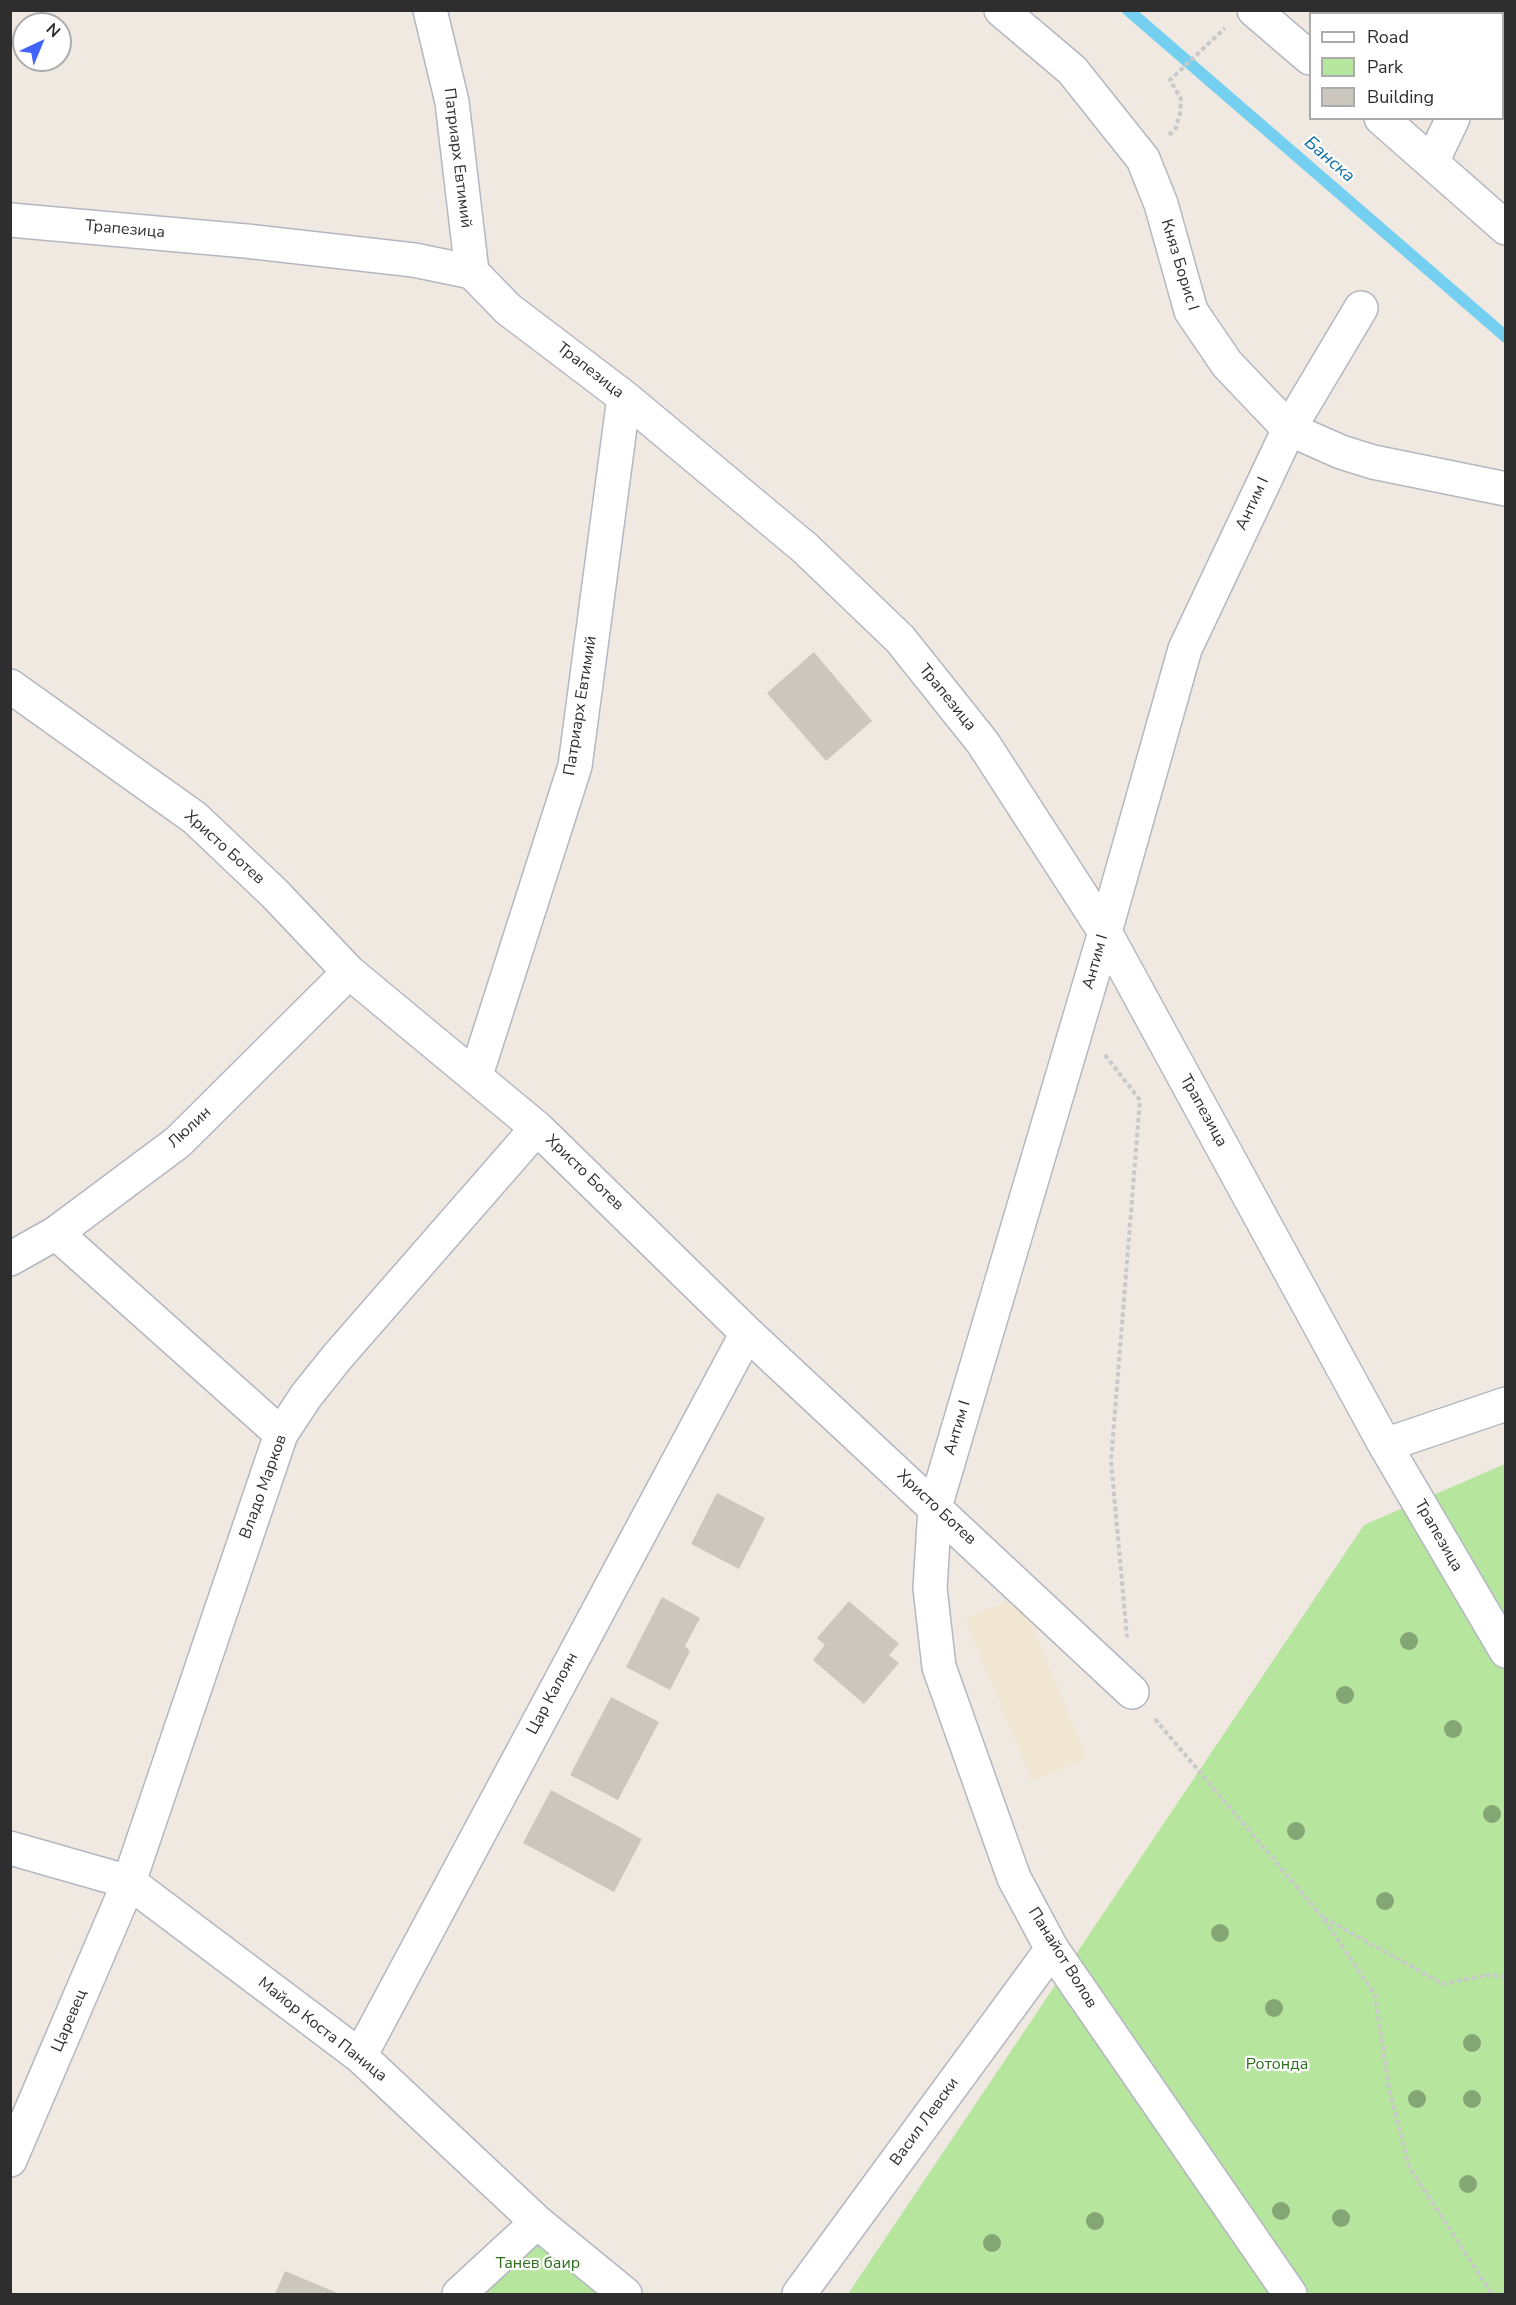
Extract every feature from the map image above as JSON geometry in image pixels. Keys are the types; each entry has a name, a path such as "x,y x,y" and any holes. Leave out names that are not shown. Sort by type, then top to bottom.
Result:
{"street":[{"name":"Патриарх Евтимий","path":"430,10 452,102 471,272"},
{"name":"Княз Борис I","path":"1001,10 1072,70 1143,159 1161,204 1191,311 1227,364 1289,429 1341,452 1373,462 1506,489"},
{"path":"1254,10 1309,56"},
{"path":"1383,120 1506,228"},
{"path":"1432,162 1452,120"},
{"name":"Трапезица","path":"10,220 246,241 414,260 471,272 508,309 624,397 805,548 900,639 983,743 1105,932 1385,1445 1506,1651"},
{"name":"Антим I","path":"935,1507 1105,932 1185,649 1289,429 1361,308"},
{"name":"Патриарх Евтимий","path":"476,1075 575,766 624,397"},
{"name":"Христо Ботев","path":"10,686 195,818 275,894 349,972 476,1075 537,1128 747,1333 1132,1692"},
{"name":"Люлин","path":"10,1259 57,1233 178,1142 349,972"},
{"name":"Владо Марков","path":"129,1882 281,1434 306,1396 338,1356 537,1128"},
{"path":"57,1233 281,1434"},
{"name":"Цар Калоян","path":"360,2055 747,1333"},
{"path":"1385,1445 1506,1404"},
{"name":"Панайот Волов","path":"935,1507 930,1588 939,1667 1014,1878 1052,1949 1290,2295"},
{"name":"Майор Коста Паница","path":"10,1848 129,1882 360,2055 537,2222 625,2295"},
{"name":"Царевец","path":"10,2160 129,1882"},
{"name":"Васил Левски","path":"799,2295 1052,1949"},
{"path":"459,2295 537,2222"}],"path":[{"path":"1143,159 1176,128 1181,99 1170,80 1222,31"},
{"path":"1079,1021 1140,1100 1111,1461 1132,1692 1323,1917 1375,1995 1389,2089 1409,2167 1492,2295"},
{"path":"1323,1917 1443,1984 1488,1975 1506,1977"}],"shaded area":[{"path":"1020,1596 1087,1758 1032,1781 965,1619"}],"green space":[{"name":"Ротонда","path":"1505,1464 1505,2294 848,2294 1364,1525"},
{"name":"Танев баир","path":"537,2222 613,2294 464,2294"}],"building":[{"path":"814,652 872,721 826,761 767,693"},
{"path":"717,1493 765,1518 739,1569 691,1544"},
{"path":"662,1597 700,1618 685,1646 690,1651 670,1690 626,1667"},
{"path":"849,1601 899,1644 889,1655 899,1663 864,1704 813,1660 825,1645 817,1638"},
{"path":"611,1697 659,1722 618,1800 570,1775"},
{"path":"551,1790 642,1839 614,1892 523,1843"},
{"path":"285,2271 340,2294 275,2294"}],"waterway":[{"name":"Банска","path":"1128,10 1506,337"}]}
